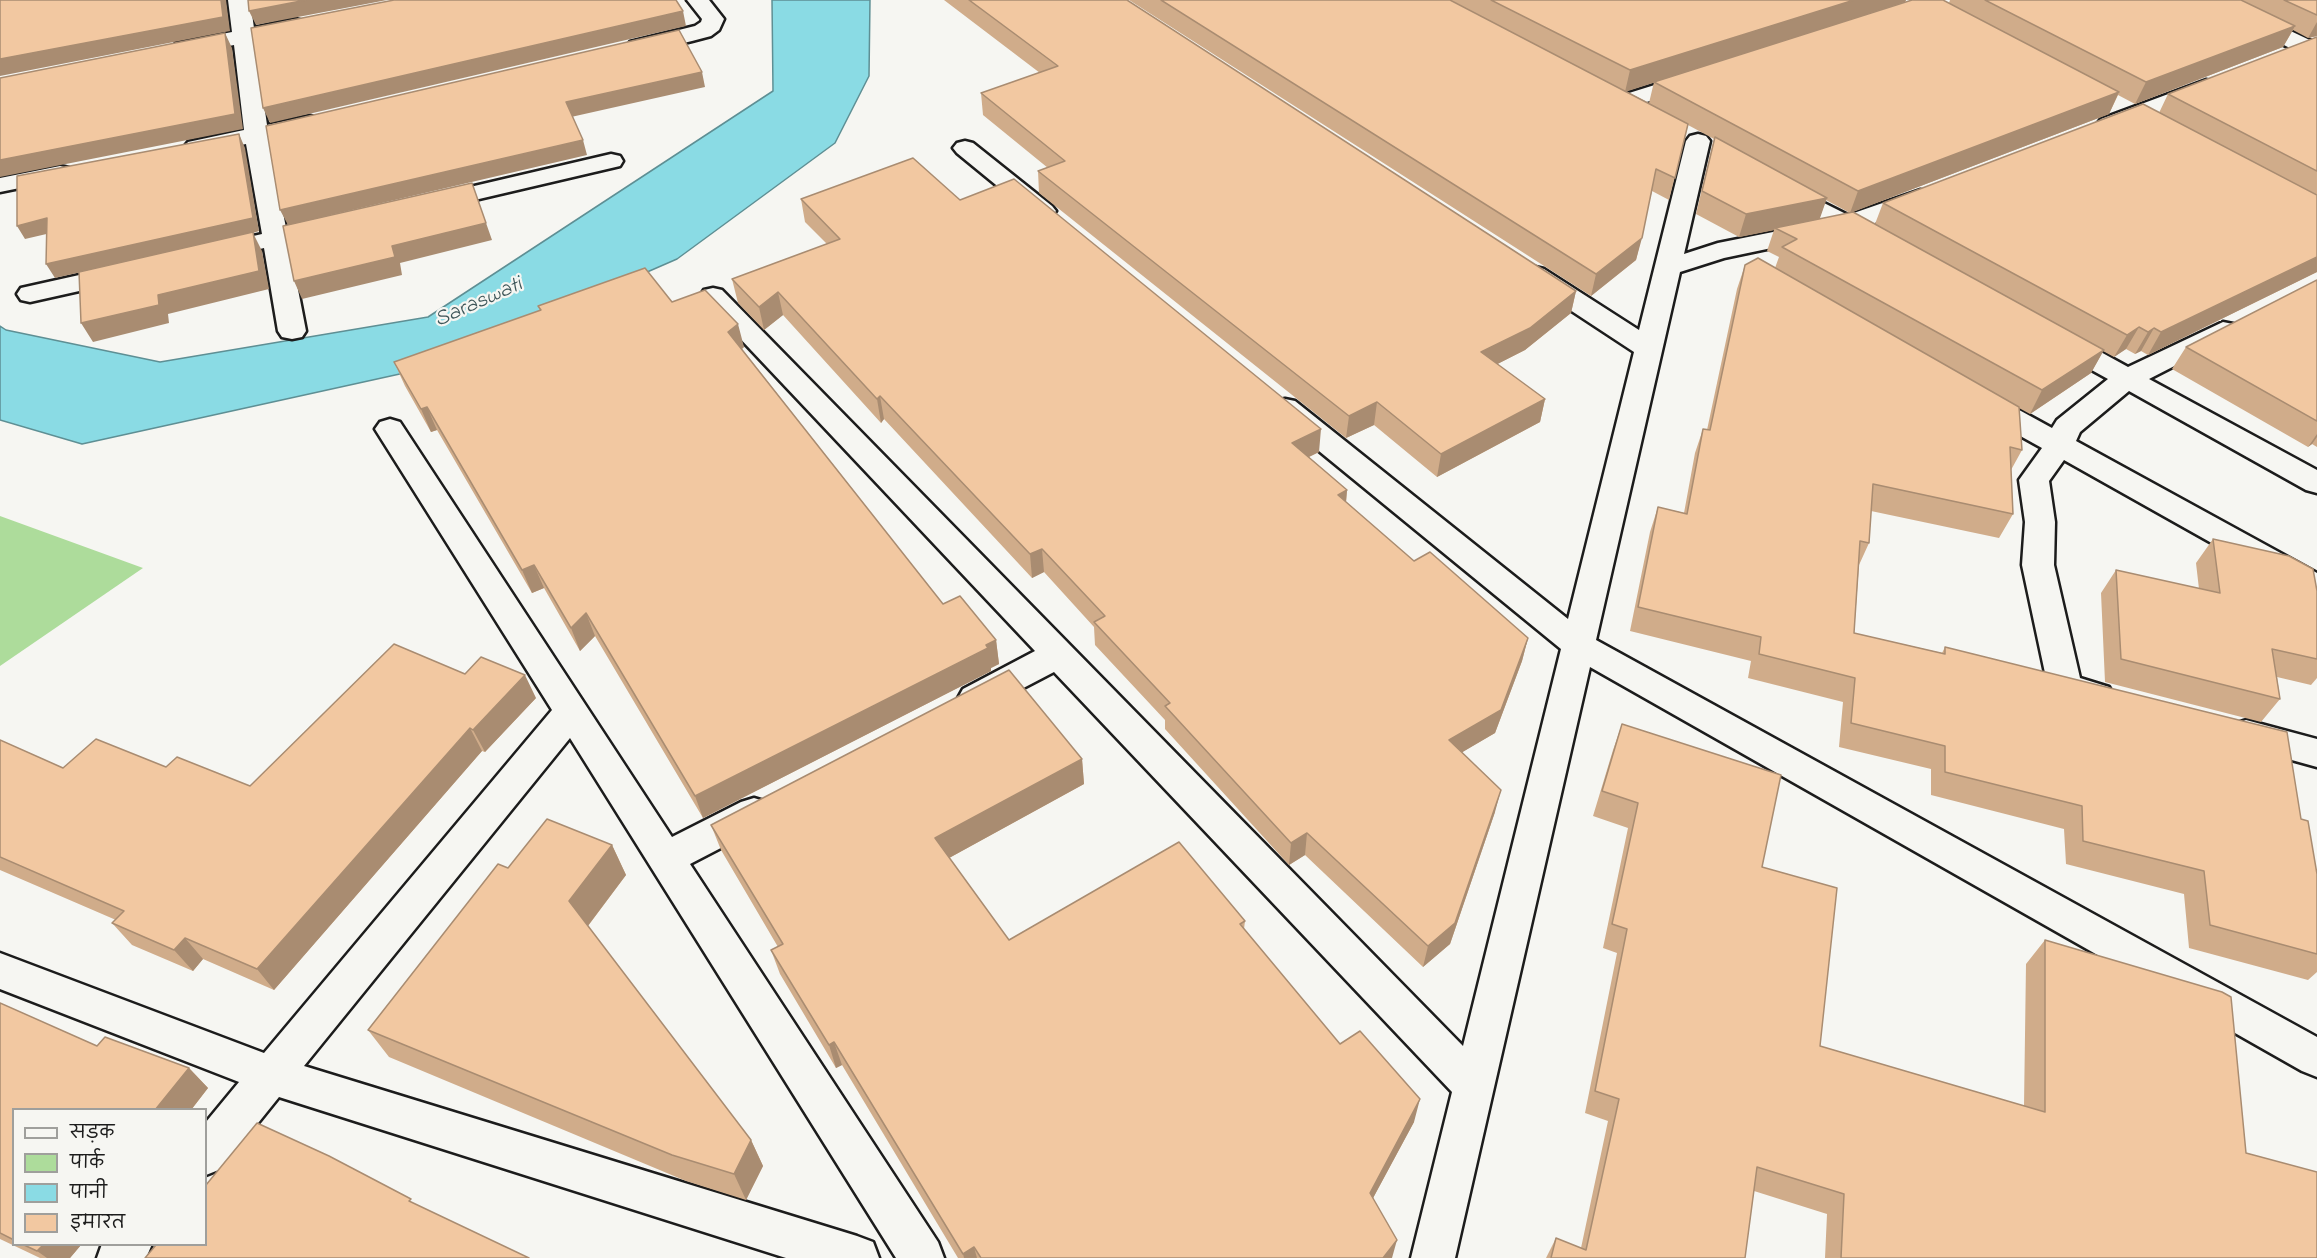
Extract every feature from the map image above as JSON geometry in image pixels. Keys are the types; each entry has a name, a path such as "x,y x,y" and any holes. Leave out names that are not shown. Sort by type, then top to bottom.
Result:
{"street":[{"path":"239,0 257,136 292,331"},
{"path":"614,52 703,31 711,25 713,19 698,0"},
{"path":"2208,0 2313,46"},
{"path":"162,52 314,22"},
{"path":"2275,60 2313,46"},
{"path":"1650,117 1610,97 1711,74"},
{"path":"2088,132 2231,77"},
{"path":"2101,99 2163,132"},
{"path":"175,151 326,120"},
{"path":"1433,1258 1698,142"},
{"path":"965,148 1067,231"},
{"path":"404,209 611,161"},
{"path":"0,185 82,169"},
{"path":"1757,175 1888,248"},
{"path":"1668,268 1718,251 1846,225 1945,187"},
{"path":"187,258 357,220"},
{"path":"1718,251 1749,269"},
{"path":"1519,265 1648,349"},
{"path":"30,294 142,269"},
{"path":"713,296 1473,1086"},
{"path":"2065,687 2038,565 2040,522 2034,480 2059,446 2067,427 2128,378 2244,320"},
{"path":"2034,327 2317,483"},
{"path":"1956,387 2317,588"},
{"path":"1262,389 1578,645 2317,1058"},
{"path":"390,429 922,1258"},
{"path":"942,715 1059,654"},
{"path":"2032,679 2122,702"},
{"path":"207,1153 572,711"},
{"path":"2214,726 2317,753"},
{"path":"666,858 783,798"},
{"path":"0,971 271,1075 857,1258"},
{"path":"119,1258 129,1246"}],"green space":[{"path":"0,516 143,568 0,666"}],"water":[{"name":"Saraswati","path":"772,0 870,0 869,76 835,143 677,259 427,368 82,444 0,420 0,326 6,330 160,362 428,317 773,91"}],"building":[{"path":"0,0 221,0 223,17 0,59"},
{"path":"248,0 306,0 249,11"},
{"path":"394,0 676,0 683,11 263,108 251,28"},
{"path":"969,0 1127,0 1576,291 1530,328 1481,352 1545,399 1441,454 1377,402 1349,416 1038,171 1065,161 981,93 1058,66"},
{"path":"1161,0 1450,0 1688,124 1675,178 1656,169 1642,238 1596,274"},
{"path":"1491,0 1854,0 1630,70"},
{"path":"1912,0 1943,0 2119,92 1858,191 1654,82"},
{"path":"1985,0 2241,0 2295,26 2146,82"},
{"path":"2284,0 2317,0 2317,15"},
{"path":"679,30 702,72 566,102 583,140 280,210 266,126"},
{"path":"225,33 235,114 0,160 0,78"},
{"path":"2317,37 2317,171 2168,94"},
{"path":"2143,104 2317,195 2317,257 2161,332 2154,328 2148,332 2139,327 2127,335 1883,203"},
{"path":"239,134 253,218 46,264 47,218 17,226 17,176"},
{"path":"1715,137 1827,198 1746,214 1702,191"},
{"path":"913,158 960,200 1014,179 1321,429 1292,443 1347,490 1338,495 1414,561 1430,552 1528,638 1501,710 1449,740 1501,790 1455,923 1428,946 1307,833 1291,843 1165,706 1170,703 1094,622 1105,616 1042,549 1030,554 880,396 877,399 778,292 759,307 732,279 840,239 801,199"},
{"path":"472,183 486,223 392,246 395,257 294,281 283,226"},
{"path":"1853,212 2104,350 2042,390 1782,247 1797,239 1775,228"},
{"path":"253,232 259,271 158,295 159,305 81,323 79,272"},
{"path":"1758,258 2019,407 2022,450 2010,447 2013,514 1873,484 1869,543 1860,541 1854,633 1945,654 1945,647 2287,732 2301,819 2308,821 2317,874 2317,954 2210,925 2204,871 2083,841 2082,806 1945,772 1945,746 1851,723 1855,678 1759,654 1761,637 1638,607 1658,507 1687,514 1703,429 1710,430 1745,265"},
{"path":"645,268 672,302 705,290 738,324 728,332 943,604 960,596 996,640 986,645 988,648 695,796 586,613 571,628 534,565 522,570 427,407 421,409 394,362 541,310 538,306"},
{"path":"2317,280 2317,421 2186,347"},
{"path":"2213,539 2289,556 2313,569 2317,591 2317,659 2272,649 2280,699 2121,659 2116,570 2220,593"},
{"path":"394,644 465,674 481,657 525,675 473,730 470,728 257,969 185,938 174,950 112,923 124,911 0,857 0,740 63,768 96,739 166,767 177,757 250,786"},
{"path":"1009,670 1082,759 935,838 1009,940 1179,842 1245,921 1240,924 1340,1044 1360,1031 1420,1099 1370,1193 1397,1240 1383,1258 981,1258 974,1247 963,1254 834,1042 829,1045 771,950 783,944 711,825"},
{"path":"1622,724 1781,775 1762,867 1837,888 1820,1046 2045,1112 2045,940 2222,992 2231,997 2246,1153 2317,1172 2317,1258 1841,1258 1844,1194 1757,1167 1745,1258 1551,1258 1556,1238 1586,1250 1619,1099 1595,1091 1627,929 1612,924 1638,803 1602,791"},
{"path":"547,819 612,845 569,901 751,1140 734,1174 672,1155 368,1030 498,864 508,868"},
{"path":"0,1003 97,1046 105,1037 189,1068 157,1108 12,1108 12,1239 0,1233"},
{"path":"257,1123 329,1156 411,1199 409,1201 529,1258 145,1258 155,1246 207,1246 207,1184"},
{"path":"26,1246 42,1246 37,1251"}]}
